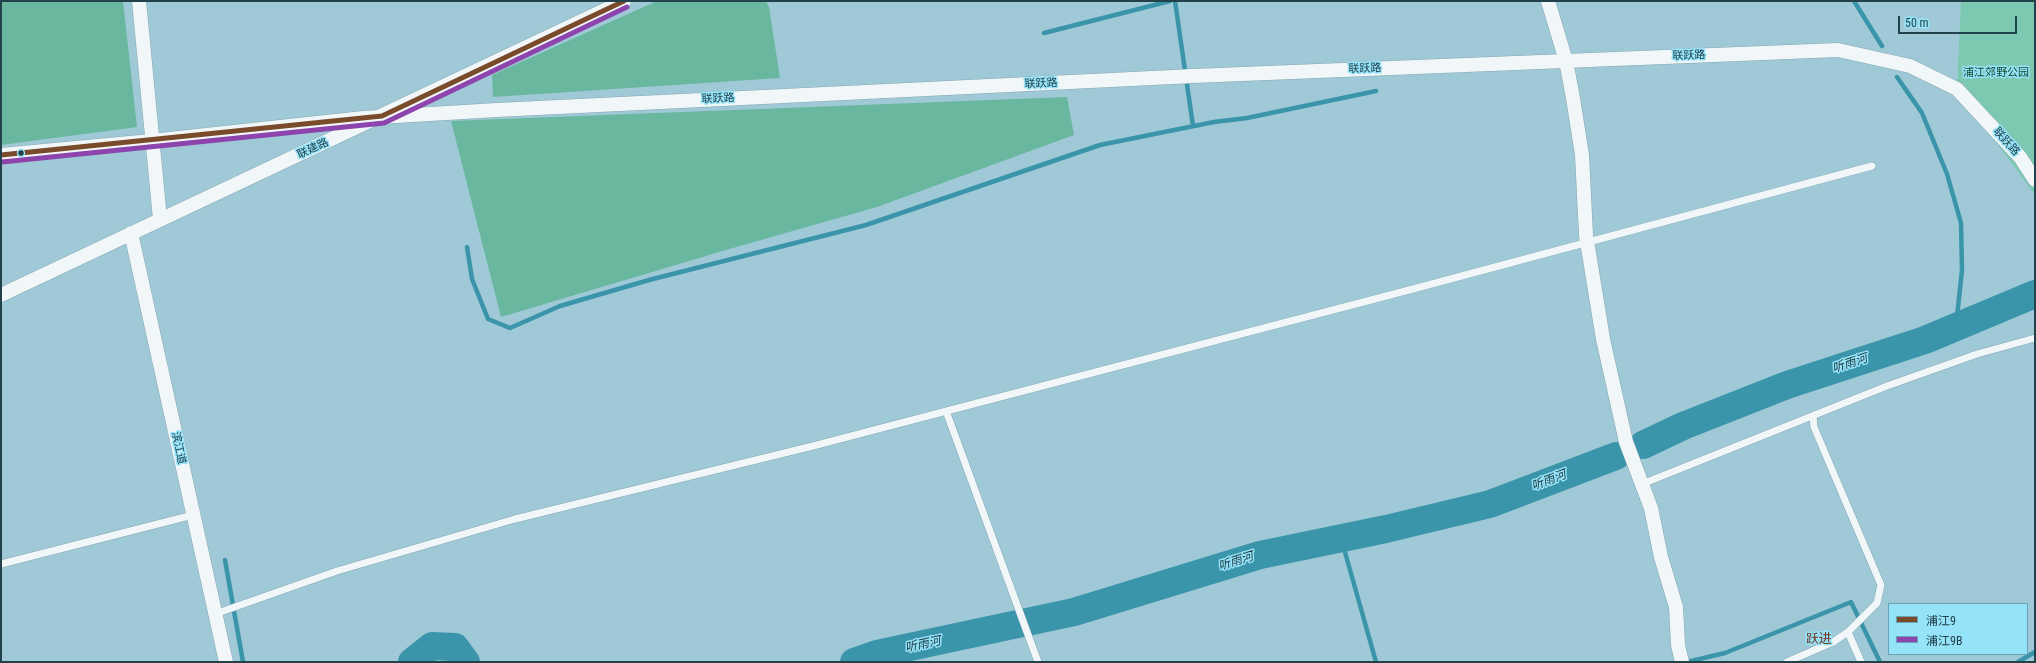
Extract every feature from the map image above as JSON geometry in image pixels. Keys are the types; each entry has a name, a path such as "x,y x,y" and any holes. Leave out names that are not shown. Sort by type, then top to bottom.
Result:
{"street":[{"path":"139,1 151,141 160,219"},
{"name":"联建路","path":"1,295 624,1"},
{"path":"1548,1 1566,61 1582,155 1587,242 1603,339 1626,442 1651,508 1662,557 1676,607 1678,645 1682,662"},
{"name":"联跃路","path":"1,154 151,141 382,116 1185,77 1838,50 1910,66 1957,89 2020,157 2035,180"},
{"name":"滨江道","path":"131,233 226,662"}],"lane":[{"path":"215,614 337,571 515,520 813,446 1872,166"},
{"path":"1642,484 1887,386 1977,354 2035,338"},
{"path":"946,411 1038,662"},
{"path":"1787,662 1833,642 1848,632 1877,603 1881,585 1814,427 1813,416"},
{"path":"1,564 193,515"},
{"path":"1848,632 1861,662"}],"green space":[{"path":"1,1 123,1 137,127 1,145"},
{"path":"657,1 766,1 769,7 780,78 493,97 492,75"},
{"name":"浦江郊野公园","path":"1961,1 2035,1 2035,195 1957,89"},
{"path":"1067,97 1074,135 877,207 501,317 451,121"}],"waterway":[{"path":"1044,33 1170,1"},
{"path":"1175,1 1193,126"},
{"path":"1854,1 1882,46"},
{"path":"1897,77 1922,113 1947,174 1961,223 1962,270 1956,326"},
{"path":"467,247 472,279 488,319 510,328 560,306 649,280 866,225 1100,145 1214,122 1247,118 1376,91"},
{"name":"听雨河","path":"1643,445 1683,426 1787,385 1925,340 2035,294"},
{"name":"听雨河","path":"854,662 877,654 1074,612 1260,555 1386,529 1490,504 1616,456"},
{"path":"1341,538 1376,662"},
{"path":"225,560 243,662"},
{"path":"1687,662 1725,653 1851,602 1880,662"},
{"name":"听雨河","path":"412,662 432,646 455,647 466,662"},
{"path":"2018,662 2035,652"}],"transit line":[{"name":"浦江9","path":"1,155 382,116 624,1"},
{"name":"浦江9B","path":"2,162 384,123 627,7"}],"district":[{"name":"跃进","path":"1819,640"}]}
